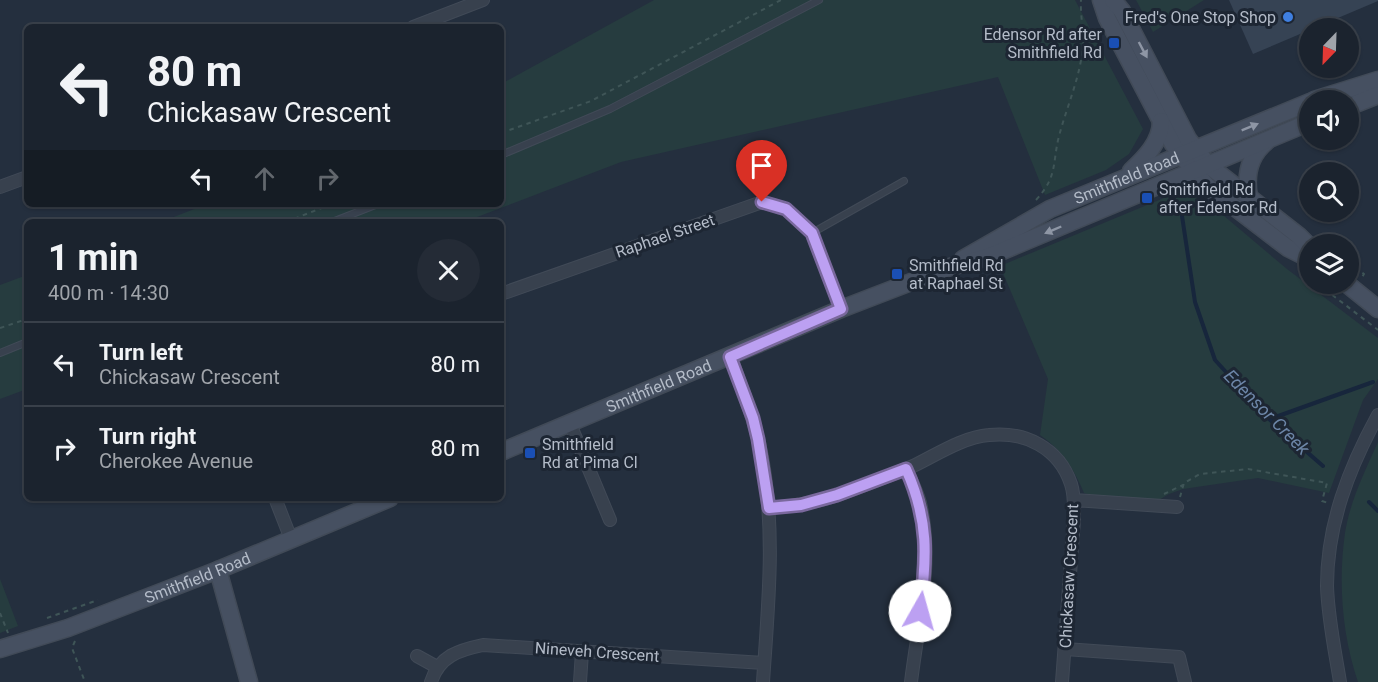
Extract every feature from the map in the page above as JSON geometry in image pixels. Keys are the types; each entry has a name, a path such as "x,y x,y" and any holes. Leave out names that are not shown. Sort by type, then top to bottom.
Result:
{"main road":[{"path":"1101,0 1107,18 1161,121 1201,168 1249,196 1299,236"},
{"path":"1113,0 1122,11 1188,139 1188,152"},
{"path":"1346,90 1378,80"},
{"path":"1359,102 1378,95"},
{"name":"Smithfield Road","path":"950,267 1050,209 1299,107"},
{"path":"1127,176 1153,148 1160,133 1161,121"},
{"name":"Smithfield Road","path":"504,451 841,309 950,267 988,257 1299,126"},
{"path":"1249,196 1247,178 1250,162 1259,147 1271,137"},
{"path":"1201,168 1207,186 1288,248 1299,254"},
{"path":"1359,294 1378,309"},
{"name":"Smithfield Road","path":"0,649 68,628 219,570 383,501"},
{"path":"219,570 249,682"}],"street":[{"path":"421,24 483,0"},
{"path":"0,188 24,178"},
{"name":"Raphael Street","path":"504,293 762,202 786,209 812,233 841,309"},
{"path":"730,357 753,418 769,508 771,577 763,682"},
{"path":"1340,682 1328,586 1331,532 1347,479 1378,415"},
{"path":"570,424 610,520"},
{"name":"Chickasaw Crescent","path":"769,508 801,505 837,495 906,469 969,440 987,435 1021,435 1039,443 1058,460 1071,483 1074,500 1062,682"},
{"path":"906,469 920,503 926,564 911,682"},
{"path":"1074,500 1177,507"},
{"path":"276,501 291,538"},
{"name":"Nineveh Crescent","path":"437,667 446,657 483,645 764,663"},
{"path":"1065,649 1179,657 1185,682"},
{"path":"580,682 582,652"},
{"path":"417,656 437,667 431,682"}],"lane":[{"path":"504,154 610,109 819,0"},
{"path":"812,233 904,181"},
{"path":"340,219 370,207"},
{"path":"0,352 24,343"}],"path":[{"path":"504,133 591,101 781,0"},
{"path":"1034,202 1046,189 1054,173 1059,137 1077,76 1083,44 1081,0"},
{"path":"294,219 324,207"},
{"path":"1359,270 1364,274"},
{"path":"1331,294 1378,330"},
{"path":"0,328 24,320"},
{"path":"1177,507 1183,485 1189,479 1200,474 1248,469 1327,483 1322,501 1339,506"},
{"path":"39,622 100,599"},
{"path":"0,613 8,633"},
{"path":"76,639 72,648 85,682"}],"green space":[{"path":"654,0 1075,0 1143,129 1129,154 1106,170 1045,195 998,77 621,162 504,207 504,82"},
{"path":"1136,0 1204,0 1153,32"},
{"path":"1176,193 1199,197 1299,278 1299,294 1320,294 1378,338 1378,379 1363,400 1329,493 1258,478 1183,489 1157,501 1084,493 1061,454 1040,435 1048,379 1000,266"},
{"path":"199,207 503,207 472,219 169,219"},
{"path":"24,276 24,390 0,399 0,285"},
{"path":"1378,442 1378,682 1358,682 1345,627 1342,589 1343,552 1350,509"},
{"path":"0,579 18,626 0,633"}],"building":[{"name":"Fred's One Stop Shop","path":"1229,0 1378,0 1338,18 1299,18 1299,34 1253,54"}],"waterway":[{"name":"Edensor Creek","path":"1182,216 1195,302 1215,360 1269,419 1323,466"},
{"path":"1270,419 1373,382"},
{"name":"Edensor Creek","path":"1369,502 1378,511"}],"place":[{"name":"Fred's One Stop Shop","path":"1288,17"},
{"name":"Edensor Rd after Smithfield Rd","path":"1114,43"},
{"name":"Smithfield Rd after Edensor Rd","path":"1147,198"},
{"name":"Smithfield Rd at Raphael St","path":"897,274"},
{"name":"Smithfield Rd at Pima Cl","path":"530,453"}],"route":[{"path":"762,202 786,209 812,233 841,309 730,357 753,418 763,459 769,508 801,505 837,495 906,469 920,503 924,533 926,564 920,611"}]}
